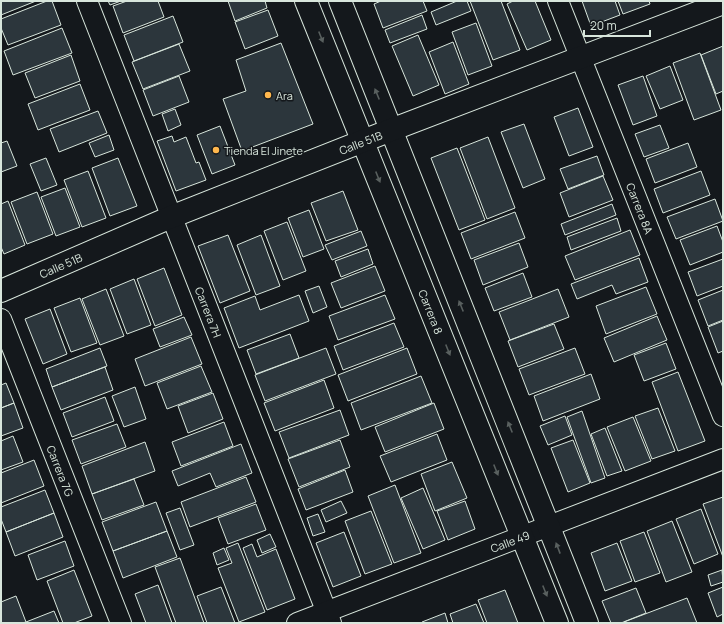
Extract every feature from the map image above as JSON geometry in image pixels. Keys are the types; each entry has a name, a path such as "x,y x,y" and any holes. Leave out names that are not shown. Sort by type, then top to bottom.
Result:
{"street":[{"name":"Carrera 7H","path":"87,1 328,618"},
{"name":"Carrera 8","path":"306,1 557,623"},
{"path":"340,1 550,526 587,623"},
{"name":"Carrera 8A","path":"558,1 723,416"},
{"name":"Calle 51B","path":"1,291 171,217 391,130 723,3"},
{"name":"Carrera 7G","path":"1,319 122,623"},
{"name":"Calle 49","path":"298,623 328,618 523,536 723,459"}],"building":[{"path":"1,1 36,1 1,15"},
{"path":"47,1 52,1 61,25 8,45 1,28 1,19"},
{"path":"108,1 121,1 110,5"},
{"path":"127,1 158,1 164,17 123,33 113,6"},
{"path":"228,1 265,1 267,8 235,21"},
{"path":"381,1 423,1 427,11 383,28 374,4"},
{"path":"457,1 467,1 471,11 436,25 431,12"},
{"path":"470,1 501,1 520,50 493,60"},
{"path":"513,1 535,1 551,40 527,50 507,4"},
{"path":"582,1 615,1 620,15 591,26"},
{"path":"618,1 649,1 650,4 623,14"},
{"path":"268,10 278,36 245,49 235,22"},
{"path":"422,15 427,29 390,43 385,30"},
{"path":"173,16 183,42 134,61 124,35"},
{"path":"476,23 492,66 468,75 452,32"},
{"path":"62,28 72,53 13,75 4,51"},
{"path":"418,35 439,85 413,96 392,46"},
{"path":"453,42 469,84 445,94 429,52"},
{"name":"Ara","path":"281,43 313,124 242,151 223,99 246,91 236,60"},
{"path":"179,44 190,71 143,89 132,62"},
{"path":"723,46 723,91 716,94 701,55"},
{"path":"700,53 721,110 694,120 673,63"},
{"path":"71,55 80,81 35,98 25,73"},
{"path":"670,66 683,100 660,109 646,76"},
{"path":"179,76 189,102 153,116 143,90"},
{"path":"643,76 657,116 633,125 618,85"},
{"path":"80,84 90,110 38,130 28,104"},
{"path":"578,108 593,147 569,156 554,117"},
{"path":"175,109 181,125 168,131 162,114"},
{"path":"98,111 107,133 59,152 50,129"},
{"path":"524,124 545,179 523,188 501,132"},
{"path":"660,125 669,148 644,157 635,134"},
{"name":"Tienda El Jinete","path":"220,126 235,165 212,174 197,135"},
{"path":"109,135 114,150 95,157 89,143"},
{"path":"172,136 174,142 186,137 196,163 199,162 206,180 176,191 157,141"},
{"path":"488,137 515,208 487,219 460,148"},
{"path":"7,141 17,166 1,172 1,143"},
{"path":"688,143 697,167 655,183 646,159"},
{"path":"457,148 485,220 459,230 431,158"},
{"path":"597,156 604,175 568,189 560,169"},
{"path":"46,158 57,185 41,191 30,164"},
{"path":"118,158 137,206 110,216 92,168"},
{"path":"88,171 106,218 82,227 64,180"},
{"path":"701,171 710,195 663,213 654,189"},
{"path":"603,176 613,200 569,217 560,193"},
{"path":"65,188 80,227 56,236 41,197"},
{"path":"343,191 358,230 326,241 311,203"},
{"path":"37,192 53,234 27,244 11,202"},
{"path":"715,199 723,221 676,239 667,217"},
{"path":"8,201 25,245 4,254 1,247 1,204"},
{"path":"612,204 616,215 565,235 561,224"},
{"path":"309,210 324,249 303,257 288,218"},
{"path":"515,212 525,238 471,259 461,233"},
{"path":"617,218 621,231 571,250 567,237"},
{"path":"287,222 306,271 283,280 264,231"},
{"path":"717,226 723,242 723,252 690,265 680,240"},
{"path":"630,230 640,255 575,280 565,256"},
{"path":"361,231 367,246 332,260 325,245"},
{"path":"228,235 250,291 220,303 198,246"},
{"path":"261,235 280,286 256,295 237,245"},
{"path":"519,243 528,267 483,285 474,260"},
{"path":"368,249 373,264 341,277 335,261"},
{"path":"639,258 648,282 616,294 612,285 577,299 571,284"},
{"path":"723,259 723,286 697,296 688,272"},
{"path":"375,266 385,291 341,308 331,283"},
{"path":"164,268 182,315 155,326 137,279"},
{"path":"523,273 532,297 494,311 485,288"},
{"path":"134,279 151,325 127,334 110,289"},
{"path":"319,286 327,307 313,313 305,291"},
{"path":"646,287 657,314 606,334 596,306"},
{"path":"106,289 124,336 100,345 82,299"},
{"path":"558,289 569,317 510,340 499,312"},
{"path":"723,290 723,320 708,326 698,300"},
{"path":"299,295 309,321 239,348 224,308 255,296 260,310"},
{"path":"385,295 395,319 338,340 329,316"},
{"path":"80,298 97,343 71,352 54,308"},
{"path":"50,309 67,354 43,364 25,319"},
{"path":"657,316 667,340 614,362 604,338"},
{"path":"184,317 192,335 160,347 153,329"},
{"path":"723,321 723,351 718,353 708,327"},
{"path":"394,323 404,347 343,370 334,346"},
{"path":"554,324 564,349 518,367 508,341"},
{"path":"290,334 299,358 256,374 247,350"},
{"path":"191,337 202,364 145,386 135,359"},
{"path":"666,343 676,369 644,381 634,355"},
{"path":"100,348 107,366 52,387 46,369"},
{"path":"326,348 336,374 265,401 255,375"},
{"path":"407,348 417,374 348,401 338,375"},
{"path":"575,348 585,374 529,395 519,369"},
{"path":"201,366 212,392 167,409 157,383"},
{"path":"105,367 113,390 61,410 52,387"},
{"path":"678,372 705,441 678,451 652,382"},
{"path":"591,374 600,399 543,421 534,396"},
{"path":"421,376 432,403 361,430 351,403"},
{"path":"324,380 334,408 275,431 264,403"},
{"path":"6,383 14,403 1,408 1,385"},
{"path":"135,387 146,419 124,427 112,396"},
{"path":"213,393 223,419 188,433 178,406"},
{"path":"105,397 114,421 72,437 63,413"},
{"path":"14,403 23,428 1,436 1,408"},
{"path":"434,403 444,429 385,452 375,427"},
{"path":"658,408 675,451 652,459 635,416"},
{"path":"340,410 349,435 289,458 279,432"},
{"path":"582,411 605,478 591,483 567,417"},
{"path":"565,416 572,435 548,445 540,426"},
{"path":"633,417 651,461 625,471 607,427"},
{"path":"224,422 233,446 181,466 172,442"},
{"path":"117,424 126,447 81,464 72,440"},
{"path":"605,428 622,471 607,476 591,434"},
{"path":"437,434 447,460 391,482 380,456"},
{"path":"13,436 23,462 1,470 1,441"},
{"path":"340,440 350,467 299,487 288,459"},
{"path":"573,440 590,483 568,492 551,448"},
{"path":"145,442 155,471 92,494 82,466"},
{"path":"241,444 252,473 216,487 210,473 178,486 172,471"},
{"path":"34,460 44,486 1,503 1,473"},
{"path":"452,462 467,498 435,511 421,474"},
{"path":"345,470 353,492 306,510 298,489"},
{"path":"246,477 256,502 190,527 181,502"},
{"path":"134,479 144,505 102,520 92,494"},
{"path":"395,485 421,553 394,563 368,496"},
{"path":"423,488 445,540 423,549 401,498"},
{"path":"45,490 54,513 6,532 1,519 1,507"},
{"path":"723,497 723,557 703,504"},
{"path":"341,501 347,513 326,522 321,510"},
{"path":"465,501 475,529 448,540 437,511"},
{"path":"156,502 167,531 113,551 102,522"},
{"path":"256,504 266,530 228,544 218,518"},
{"path":"180,508 194,545 180,550 166,513"},
{"path":"701,509 718,554 694,564 676,519"},
{"path":"371,511 392,564 365,574 345,521"},
{"path":"54,513 63,537 15,556 6,532"},
{"path":"318,514 325,532 313,536 307,518"},
{"path":"672,521 692,572 666,582 647,531"},
{"path":"167,531 177,557 123,578 113,551"},
{"path":"344,532 361,576 333,587 316,543"},
{"path":"644,532 660,573 635,582 620,541"},
{"path":"270,534 276,547 262,553 257,540"},
{"path":"65,541 74,566 37,580 28,555"},
{"path":"238,543 265,612 239,622 218,568 232,563 226,548"},
{"path":"617,543 632,581 605,591 591,553"},
{"path":"252,544 257,557 276,549 295,599 267,610 243,548"},
{"path":"224,548 229,560 217,565 213,553"},
{"path":"180,558 204,623 176,623 155,567"},
{"path":"74,570 92,616 74,623 63,623 47,581"},
{"path":"722,570 723,582 711,586 708,575"},
{"path":"158,585 172,623 146,623 135,594"},
{"path":"221,587 235,623 207,623 197,596"},
{"path":"723,587 723,614 717,617 708,593"},
{"path":"636,588 646,613 621,623 611,623 602,601"},
{"path":"505,590 518,623 487,623 478,600"},
{"path":"16,596 26,622 1,623 1,602"},
{"path":"687,598 697,623 624,623 624,622"},
{"path":"476,604 484,623 453,623 450,614"},
{"path":"54,611 59,623 26,623 26,622"},
{"path":"445,613 448,623 422,623 422,622"}],"place":[{"name":"Ara","path":"268,95"},
{"name":"Tienda El Jinete","path":"216,150"}]}
